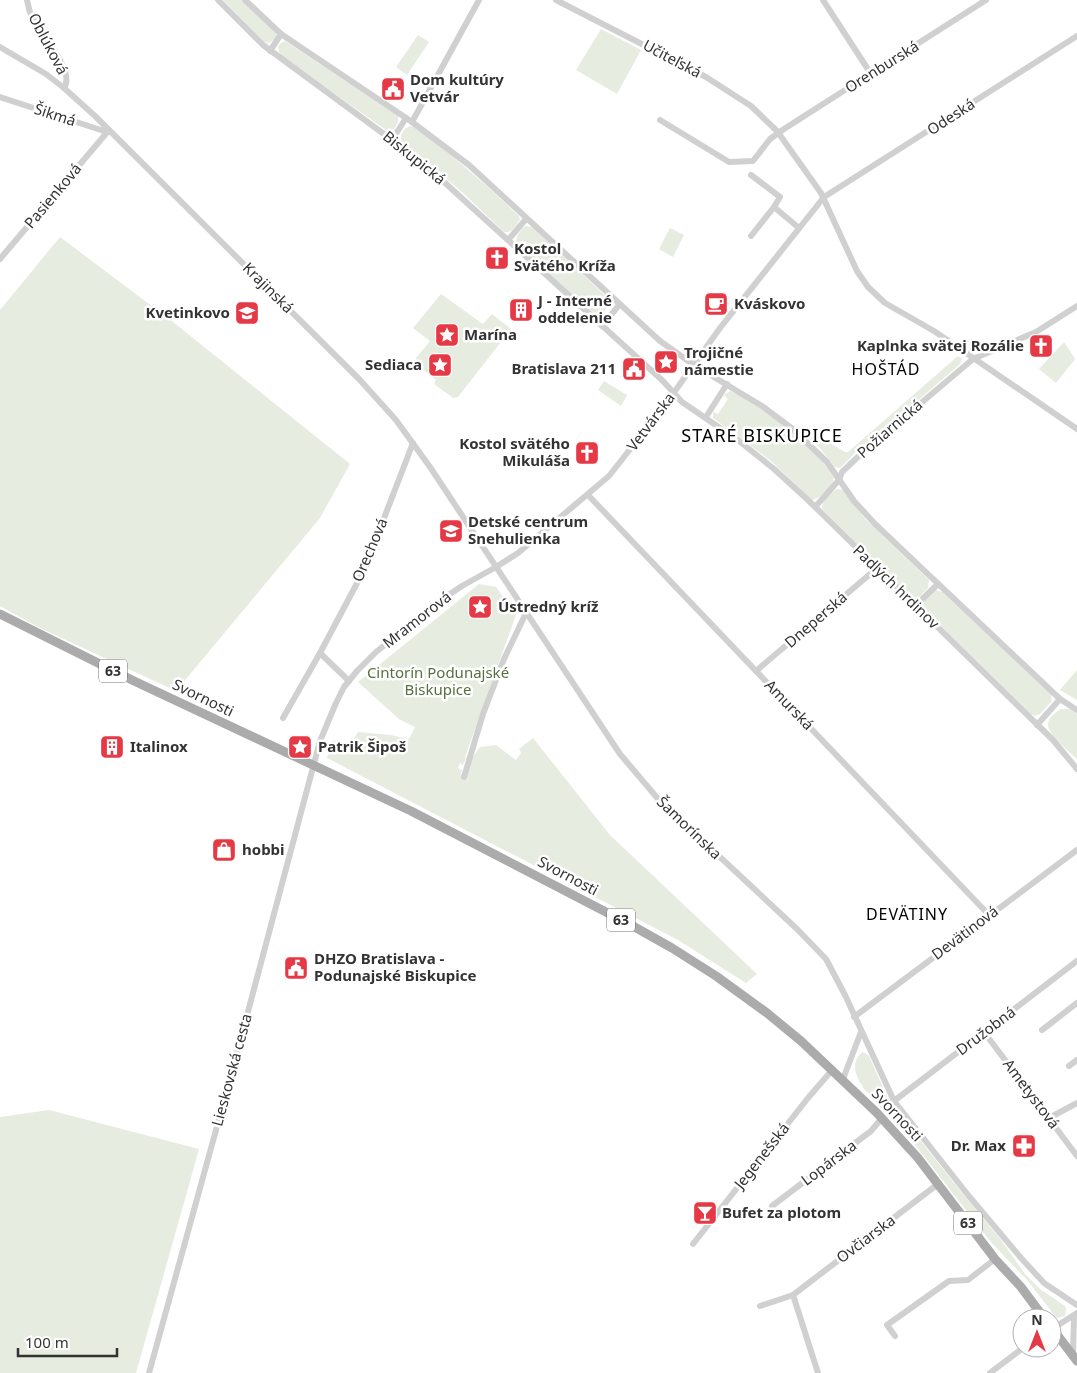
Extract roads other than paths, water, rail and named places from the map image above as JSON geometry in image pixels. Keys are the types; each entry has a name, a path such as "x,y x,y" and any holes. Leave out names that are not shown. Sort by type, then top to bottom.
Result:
{"main road":[{"name":"Svornosti","path":"0,614 121,675 412,811 590,903 672,948 716,976 767,1013 833,1069 882,1118 941,1187 995,1259 1021,1287 1037,1308"},
{"path":"1062,1342 1075,1358"}],"street":[{"name":"Oblúková","path":"27,0 33,18 63,66 68,78 67,85 64,88"},
{"name":"Biskupická","path":"218,0 252,36 392,140 444,182 602,326"},
{"name":"Biskupická","path":"245,0 281,34 409,120 468,166 619,305"},
{"path":"392,140 409,120 479,0"},
{"name":"Učiteľská","path":"556,0 669,57 724,88 760,114 778,133 824,197 857,271 868,287 886,303 934,331 1077,429"},
{"path":"823,0 871,74"},
{"name":"Orenburská","path":"778,133 986,0"},
{"path":"270,50 281,34"},
{"name":"Odeská","path":"824,197 1077,36"},
{"name":"Krajinská","path":"0,47 46,74 64,88 360,380 396,420 413,443 496,567"},
{"name":"Šikmá","path":"0,97 108,131"},
{"path":"660,120 731,162 753,161 770,139 778,133"},
{"name":"Pasienková","path":"0,260 108,131"},
{"path":"751,175 780,197 751,236"},
{"name":"Vetvárska","path":"496,567 523,549 611,474 720,328 824,197"},
{"path":"774,207 799,228"},
{"path":"508,240 526,219"},
{"path":"619,305 660,341 694,365 727,384 706,417 682,402 663,381 602,326 619,305"},
{"name":"Požiarnická","path":"815,507 840,480 842,472 862,453 973,359 1036,332 1077,306"},
{"name":"Padlých hrdinov","path":"727,384 771,411 794,430 820,455 854,501 874,524 1060,699 1077,710"},
{"name":"Padlých hrdinov","path":"706,417 774,469 815,507 1037,724 1077,769"},
{"name":"Orechová","path":"283,718 320,654 365,567 413,443"},
{"name":"Amurská","path":"588,495 989,915"},
{"name":"Šamorínska","path":"496,567 607,736 638,776 659,800 816,948 831,967 894,1100 968,1195 1021,1258 1044,1283 1077,1305"},
{"name":"Mramorová","path":"314,766 323,733 336,702 348,681 381,648 435,604 496,567"},
{"name":"Dneperská","path":"756,671 876,568"},
{"path":"915,606 938,584"},
{"path":"464,777 483,714 504,659 526,613"},
{"path":"320,654 348,681"},
{"path":"1037,724 1060,699"},
{"name":"Lieskovská cesta","path":"149,1373 314,766"},
{"name":"Devätinová","path":"854,1017 1077,850"},
{"name":"Družobná","path":"894,1100 1077,961"},
{"path":"1042,1030 1077,1003"},
{"path":"843,1079 861,1032"},
{"name":"Ametystová","path":"984,1032 1077,1156"},
{"path":"1069,1066 1077,1060"},
{"name":"Jegenešská","path":"693,1244 833,1069"},
{"path":"1049,1118 1077,1103"},
{"name":"Lopárska","path":"772,1206 871,1131 882,1118"},
{"name":"Ovčiarska","path":"760,1306 793,1295 934,1187 941,1187"},
{"path":"895,1336 887,1325 949,1281 968,1280 995,1259"},
{"path":"793,1295 818,1373"},
{"path":"1062,1322 1075,1314"},
{"path":"1075,1314 1075,1358"},
{"path":"990,1373 1012,1356"}],"place":[{"name":"Dom kultúry Vetvár","path":"393,89"},
{"name":"Kostol Svätého Kríža","path":"497,258"},
{"name":"Kváskovo","path":"716,304"},
{"name":"J - Interné oddelenie","path":"521,310"},
{"name":"Kvetinkovo","path":"247,313"},
{"name":"Marína","path":"447,335"},
{"name":"Kaplnka svätej Rozálie","path":"1041,346"},
{"name":"Trojičné námestie","path":"666,362"},
{"name":"Sediaca","path":"440,365"},
{"name":"Bratislava 211","path":"634,369"},
{"name":"Kostol svätého Mikuláša","path":"587,453"},
{"name":"Detské centrum Snehulienka","path":"451,531"},
{"name":"Ústredný kríž","path":"480,607"},
{"name":"Italinox","path":"112,747"},
{"name":"Patrik Šipoš","path":"300,747"},
{"name":"hobbi","path":"224,850"},
{"name":"DHZO Bratislava - Podunajské Biskupice","path":"296,968"},
{"name":"Dr. Max","path":"1024,1146"},
{"name":"Bufet za plotom","path":"705,1213"}],"district":[{"name":"HOŠTÁD","path":"886,369"},
{"name":"STARÉ BISKUPICE","path":"762,436"},
{"name":"DEVÄTINY","path":"907,914"}],"park label":[{"name":"Cintorín Podunajské Biskupice","path":"438,682"}]}
